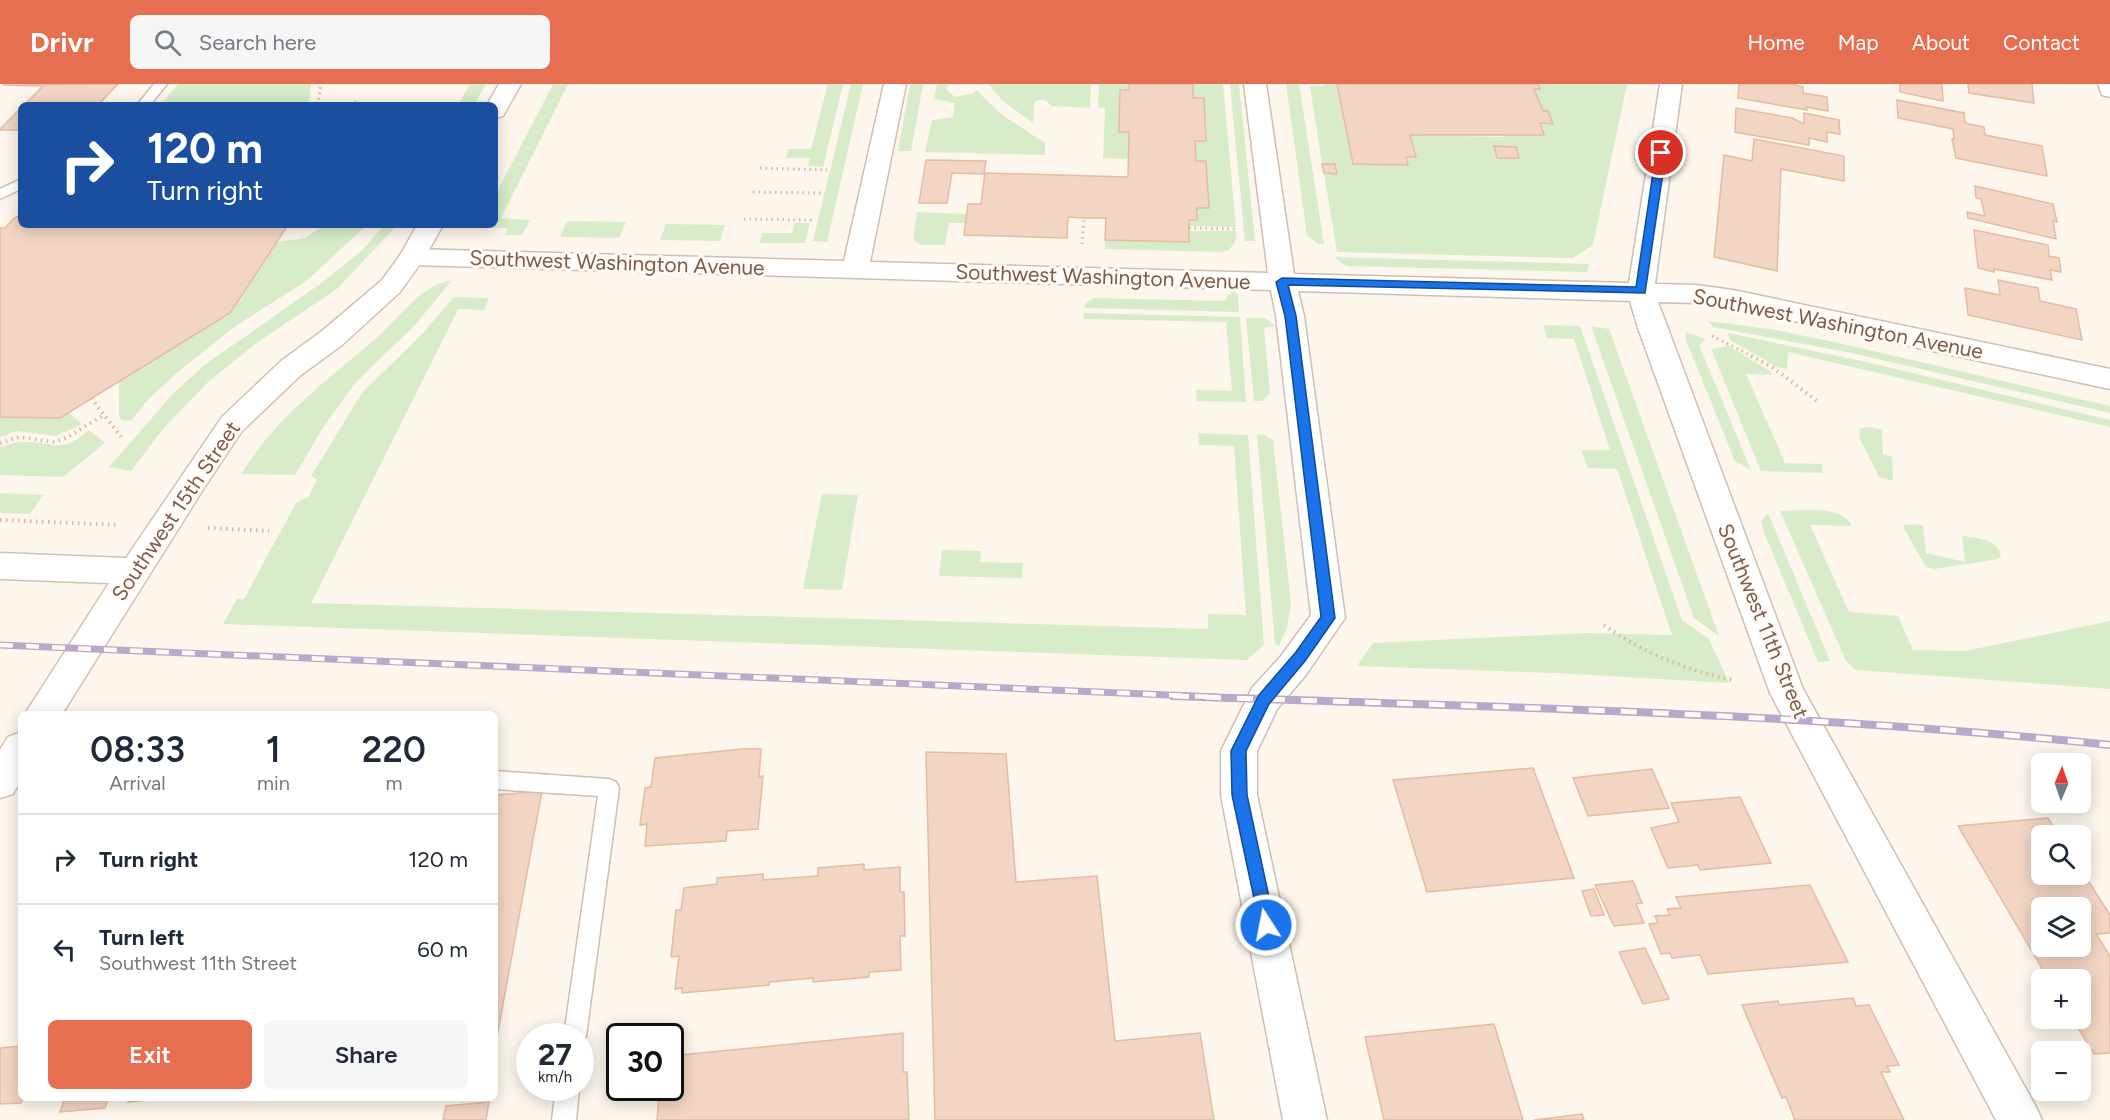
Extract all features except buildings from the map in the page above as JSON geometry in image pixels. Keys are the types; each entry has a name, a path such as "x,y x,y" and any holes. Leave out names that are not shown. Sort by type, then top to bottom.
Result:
{"street":[{"path":"498,106 510,84"},
{"path":"855,269 895,84"},
{"path":"1255,84 1282,282 1290,316 1328,618 1297,662 1264,699 1239,751 1239,795 1305,1120"},
{"name":"Southwest 11th Street","path":"1671,84 1641,291 1652,328 1787,693 2020,1120"},
{"path":"2109,84 2110,90"},
{"name":"Southwest 15th Street","path":"45,711 232,424 291,368 370,306 391,286 412,257 428,228"},
{"name":"Southwest Washington Avenue","path":"412,257 1641,291 1733,299 2110,379"},
{"path":"0,566 135,571"}],"lane":[{"path":"146,102 161,84"},
{"path":"0,195 18,185"},
{"path":"498,780 609,788 577,1023"},
{"path":"564,1120 566,1101"}],"path":[{"path":"318,102 321,84"},
{"path":"760,168 826,170"},
{"path":"753,192 821,193"},
{"path":"744,219 814,220"},
{"path":"1189,228 1239,229"},
{"path":"1712,336 1772,367 1817,401"},
{"path":"91,398 121,436"},
{"path":"0,443 19,438 55,442 66,438 104,415"},
{"path":"1604,625 1626,642 1666,662 1706,675 1733,680"}],"green space":[{"path":"178,84 311,84 309,102 163,102"},
{"path":"470,84 486,84 476,102 460,102"},
{"path":"553,84 568,84 501,218 530,220 522,235 505,235 507,228 498,228 498,190"},
{"path":"828,84 843,84 823,167 808,166 810,158 786,158 788,149 811,149"},
{"path":"851,84 863,84 827,242 813,241"},
{"path":"910,84 923,84 911,151 898,151"},
{"path":"937,84 949,84 946,89 955,97 974,93 976,90 1001,114 1045,143 1045,155 925,152 932,120 953,117 955,103 934,99"},
{"path":"988,84 1091,84 1090,108 1052,106 1045,100 1037,100 1034,104 1033,123 1003,101"},
{"path":"1099,84 1129,84 1119,132 1129,132 1128,159 1103,158 1105,108 1098,108"},
{"path":"1193,84 1223,84 1236,227 1189,226 1189,220 1197,220 1197,208 1209,208 1206,162 1196,161"},
{"path":"1230,84 1239,84 1255,241 1245,241"},
{"path":"1286,84 1299,84 1324,244 1318,244 1307,235"},
{"path":"1324,84 1337,84 1353,164 1408,165 1406,157 1416,157 1410,135 1503,137 1503,134 1544,135 1540,123 1552,124 1543,111 1534,89 1540,89 1538,84 1627,84 1593,245 1573,258 1337,252 1324,173 1336,174 1335,164 1322,164 1310,86 1324,86"},
{"path":"917,212 967,214 965,223 949,223 945,245 921,245 913,239"},
{"path":"567,221 626,222 619,238 560,237"},
{"path":"795,223 810,223 805,243 760,243 762,233 792,233"},
{"path":"666,224 725,225 720,241 660,240"},
{"path":"320,228 364,228 305,282 234,327 174,375 146,402 131,421 122,420 119,416 119,381 230,313 277,242 305,238"},
{"path":"382,228 394,228 337,289 258,342 208,382 163,429 131,471 109,467 172,395 203,366 323,282 360,252"},
{"path":"1189,231 1236,231 1236,240 1229,250 1220,252 1105,249 1105,240 1189,242"},
{"path":"1334,257 1589,264 1587,272 1346,266"},
{"path":"452,280 415,325 356,382 324,426 295,475 241,474 271,434 305,399 380,335 421,295 430,288"},
{"path":"1235,291 1238,295 1239,312 1085,308 1085,304 1094,298 1226,301 1227,296"},
{"path":"454,297 489,298 484,310 458,309 311,603 1208,629 1208,614 1246,615 1234,446 1199,445 1198,433 1248,435 1264,645 1247,660 223,624 237,599 244,599 296,503 309,496 317,479 311,476 362,393 422,334"},
{"path":"1084,313 1240,317 1246,402 1197,401 1196,390 1232,391 1226,322 1083,319"},
{"path":"1246,318 1265,318 1275,326 1264,328 1270,393 1262,401 1254,401"},
{"path":"1709,321 1776,330 1843,344 2110,406 2110,413 1852,353 1713,327"},
{"path":"1543,325 1580,326 1682,620 1709,639 1729,683 1555,673 1357,666 1373,643 1586,633 1672,635 1617,469 1588,468 1581,450 1610,450 1574,339 1547,338"},
{"path":"1591,326 1609,329 1719,636 1694,618"},
{"path":"1686,332 1705,339 1699,345 1751,470 1735,461 1686,340"},
{"path":"1728,333 1866,362 2110,420 2110,427 1788,352 1787,369 1777,367 1730,340"},
{"path":"1729,346 1770,371 1772,375 1746,374 1785,463 1822,464 1823,473 1761,471 1711,349"},
{"path":"68,412 82,424 56,436 17,431 0,437 0,417"},
{"path":"1865,427 1882,429 1883,454 1892,457 1893,481 1879,477 1859,437 1860,429"},
{"path":"89,430 105,443 63,477 0,475 0,447 23,442 64,445 71,443"},
{"path":"1257,434 1273,440 1291,603 1287,628 1279,646 1275,644"},
{"path":"0,493 43,495 30,514 0,513"},
{"path":"822,494 858,495 842,590 803,589"},
{"path":"1820,510 1839,514 1847,519 1852,526 1810,525 1849,612 1898,616 1913,650 1965,651 2110,621 2110,689 1856,670 1846,661 1780,511"},
{"path":"1768,513 1830,661 1818,662 1763,530 1761,521"},
{"path":"1904,525 1923,526 1926,553 1965,562 1962,536 1991,542 2001,555 1998,559 1935,569 1926,567 1904,528"},
{"path":"942,550 981,551 980,562 1023,563 1022,578 939,576"}],"railway":[{"path":"0,645 1215,697"},
{"path":"1173,696 1759,718 1876,725 2110,745"}],"route":[{"path":"1266,925 1239,795 1239,751 1264,699 1293,666 1328,618 1290,316 1282,282 1641,291 1661,153"}]}
